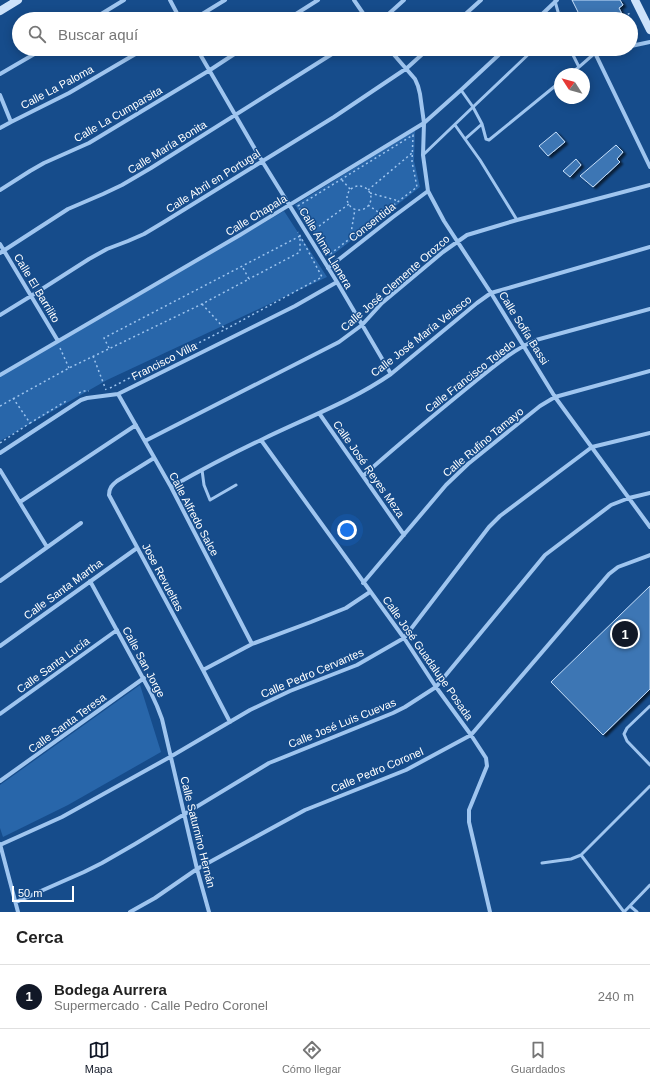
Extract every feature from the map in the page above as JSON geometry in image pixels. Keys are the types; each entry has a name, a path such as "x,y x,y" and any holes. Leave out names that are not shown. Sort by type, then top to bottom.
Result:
{"main road":[{"path":"0,11 18,0"},
{"path":"635,0 650,30"}],"street":[{"path":"104,12 124,0"},
{"path":"170,0 176,12"},
{"path":"205,12 225,0"},
{"path":"299,12 318,0"},
{"path":"354,0 362,12"},
{"path":"391,12 404,0"},
{"path":"468,12 481,0"},
{"path":"544,12 556,1"},
{"path":"638,45 650,42"},
{"path":"0,74 31,56"},
{"name":"Calle La Paloma","path":"0,128 69,92 132,56"},
{"name":"Calle Alma Llanera","path":"201,56 262,161 391,374"},
{"name":"Calle La Cumparsita","path":"0,190 44,163 89,143 231,56"},
{"name":"Calle María Bonita","path":"2,251 68,209 122,185 158,164 329,56"},
{"name":"Calle Sofía Bassi","path":"396,56 415,79 420,94 424,123 423,155 428,191 444,221 524,345 555,397 650,527"},
{"name":"Calle Abril en Portugal","path":"0,315 89,259 107,249 144,234 334,117 407,68 420,56"},
{"name":"Calle Chapala","path":"0,375 58,343 290,206 424,123 497,56"},
{"path":"596,56 650,167"},
{"path":"0,95 10,122"},
{"name":"Calle José Clemente Orozco","path":"145,441 339,342 362,325 382,303 457,241 467,235 517,220 650,185"},
{"name":"Consentida","path":"328,268 428,191"},
{"name":"Calle El Barrilito","path":"0,244 2,251 31,296 58,343"},
{"name":"Calle José María Velasco","path":"170,487 261,440 356,396 376,384 391,374 491,293 650,247"},
{"name":"Francisco Villa","path":"0,452 81,400 118,394 295,306 336,282"},
{"name":"Calle Francisco Toledo","path":"363,476 389,452 468,387 524,345 536,340 650,309"},
{"name":"Calle Rufino Tamayo","path":"363,583 457,474 540,406 555,397 650,371"},
{"name":"Calle Alfredo Salce","path":"118,394 170,487 252,644"},
{"name":"Calle José Reyes Meza","path":"319,413 404,535"},
{"path":"20,502 136,424"},
{"name":"Calle Pedro Cervantes","path":"0,844 62,817 269,701 357,665 404,638 489,527 496,520 592,447 650,432"},
{"name":"Calle José Guadalupe Posada","path":"261,440 404,638 436,687 486,758 487,766 469,810 469,822 490,912"},
{"name":"Jose Revueltas","path":"154,458 117,481 109,490 109,495 230,722"},
{"path":"0,470 47,547"},
{"name":"Calle José Luis Cuevas","path":"16,902 102,863 274,761 393,713 436,687 545,555 611,505 650,492"},
{"path":"1,578 82,523"},
{"name":"Calle Santa Martha","path":"0,646 137,548"},
{"name":"Calle Pedro Coronel","path":"130,912 155,898 197,869 305,810 406,770 471,735 609,574 618,567 650,555"},
{"name":"Calle San Jorge","path":"90,581 144,678 157,706 162,719 170,757"},
{"path":"203,670 252,644 341,610 370,592"},
{"name":"Calle Santa Lucía","path":"0,714 117,630"},
{"name":"Calle Santa Teresa","path":"0,781 144,678"},
{"name":"Calle Saturnino Hernán","path":"170,757 209,912"},
{"path":"0,844 2,858 16,902 17,911"}],"lane":[{"path":"556,1 558,12"},
{"path":"423,155 527,56"},
{"path":"574,56 579,67 593,56"},
{"path":"461,90 473,107 482,124 486,139 491,140 554,87"},
{"path":"466,139 482,124"},
{"path":"455,125 480,160 517,220"},
{"path":"202,470 204,485 210,500 236,484"},
{"path":"650,706 627,728 624,734 627,741 650,765"},
{"path":"542,862 571,859 581,855 650,786"},
{"path":"581,855 624,912 650,885"},
{"path":"630,906 637,912"}],"path":[{"path":"413,135 412,153 412,162 417,187 330,254 298,206 413,135"},
{"path":"368,190 412,153"},
{"path":"341,180 350,189"},
{"path":"361,186 368,190 370,193 370,201 363,209 355,209 348,204 347,196 350,189 361,186"},
{"path":"370,193 399,201"},
{"path":"314,230 348,204"},
{"path":"368,205 382,214"},
{"path":"350,239 355,209"},
{"path":"93,356 106,390 226,329 322,277 297,230"},
{"path":"109,348 104,338 300,236"},
{"path":"0,406 93,356 202,304 300,252 300,236"},
{"path":"242,266 249,279"},
{"path":"202,304 226,329"},
{"path":"58,343 70,368"},
{"path":"76,395 83,391 90,391"},
{"path":"13,398 30,424"},
{"path":"0,443 70,399"}],"shaded area":[{"path":"415,130 414,161 420,187 330,257 295,205"},
{"path":"284,211 327,277 107,380 0,441 0,376"},
{"path":"140,685 161,752 68,805 3,837 0,828 0,785"}],"building":[{"path":"572,0 620,0 623,5 619,8 621,12 578,12"},
{"path":"556,132 565,142 548,156 539,146"},
{"path":"616,145 623,152 617,159 620,162 593,187 580,176"},
{"path":"576,159 581,165 570,177 563,171"},
{"path":"650,586 650,689 603,735 551,682"}],"place":[{"name":"Bodega Aurrera","path":"625,634"}]}
